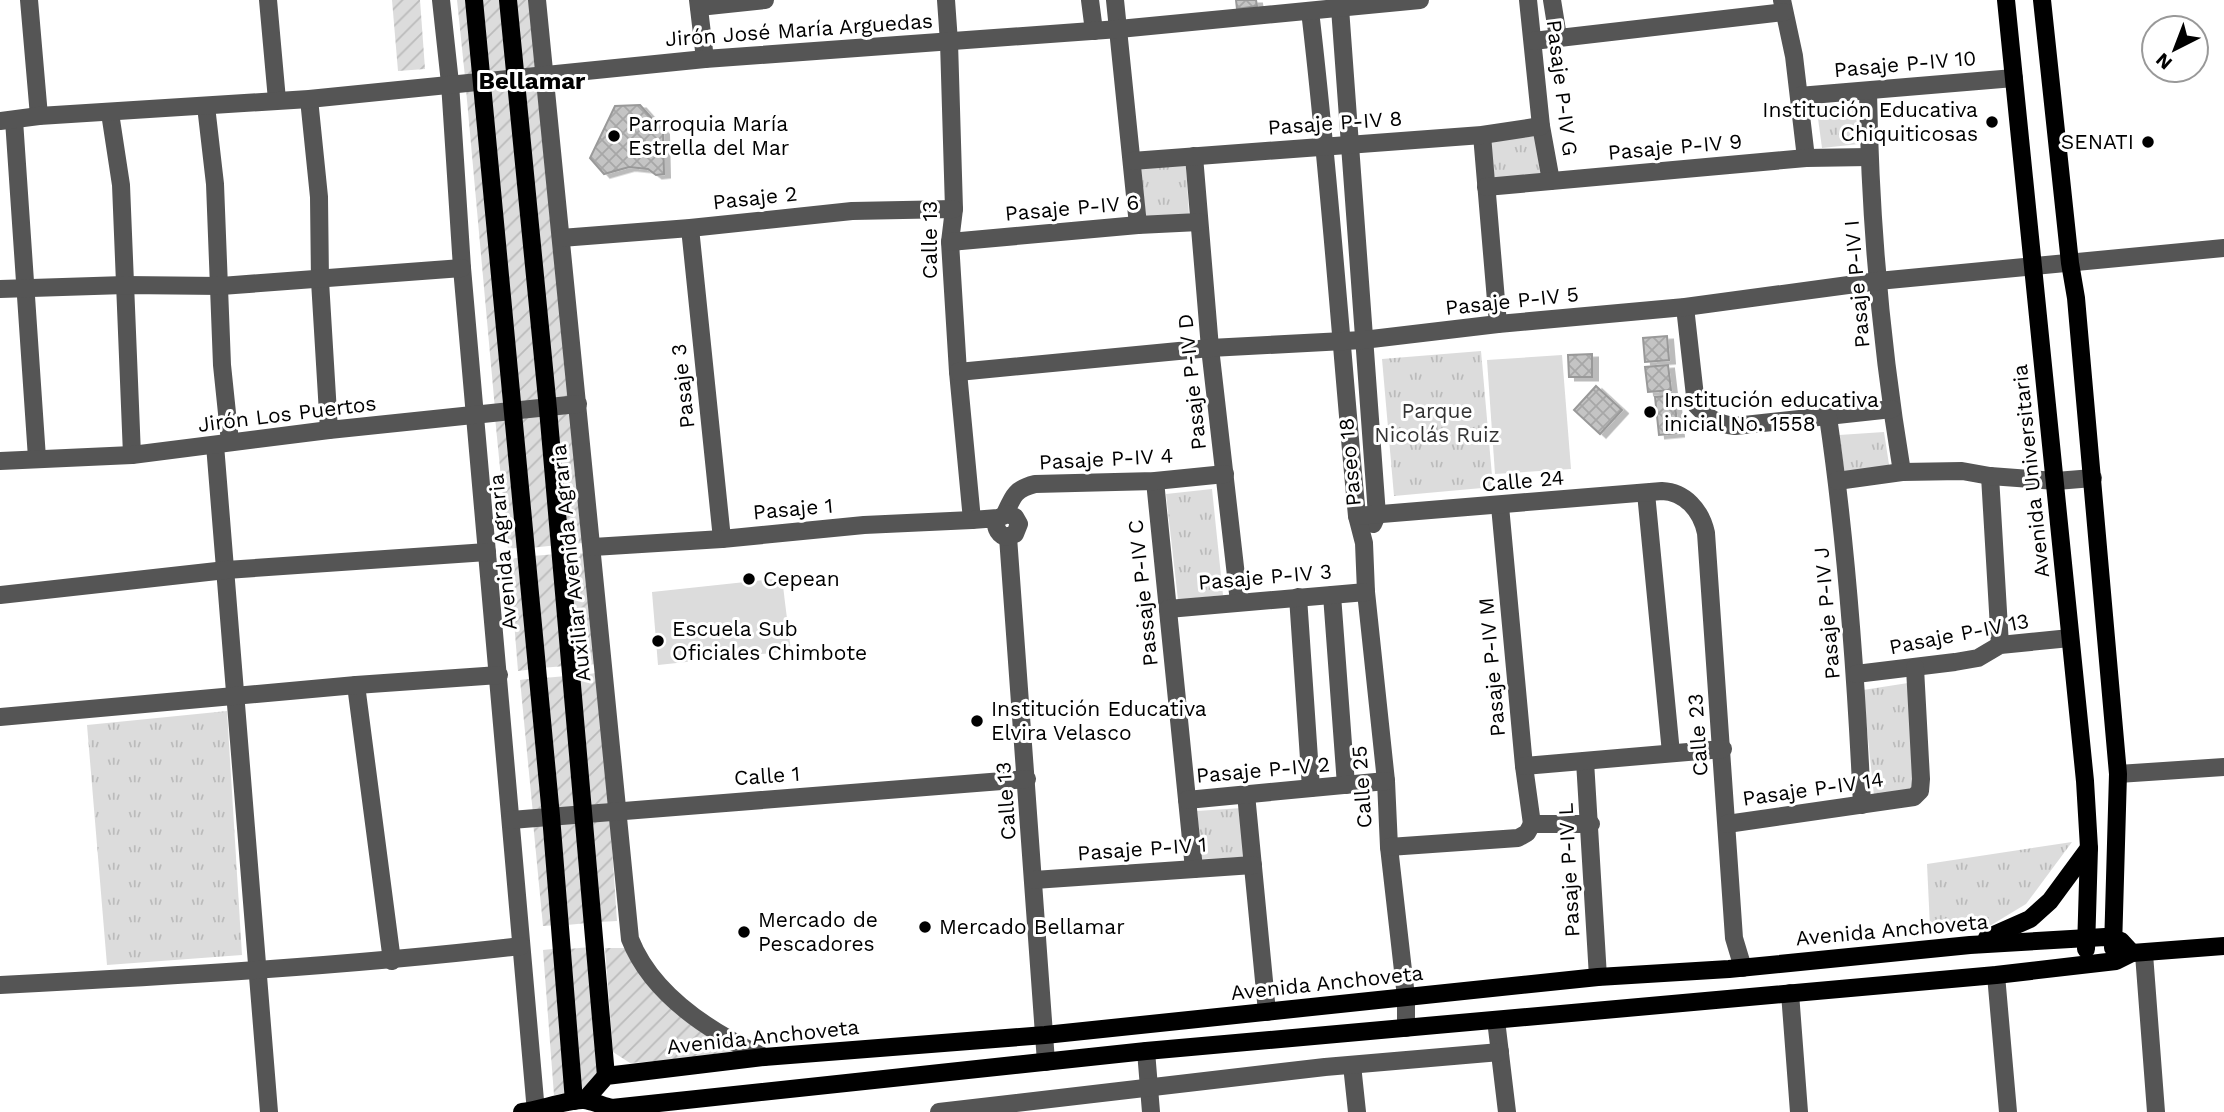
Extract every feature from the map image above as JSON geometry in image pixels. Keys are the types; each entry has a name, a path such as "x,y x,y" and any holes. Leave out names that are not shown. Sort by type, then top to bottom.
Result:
{"main road":[{"name":"Avenida Agraria","path":"474,0 577,1104"},
{"path":"508,0 548,409 606,1076 577,1104"},
{"name":"Avenida Universitaria","path":"2006,0 2056,481 2089,848 2085,938"},
{"path":"2042,0 2076,298 2118,774 2112,962"},
{"path":"1970,945 2030,919 2050,901 2089,848"},
{"path":"2085,938 2087,963"},
{"name":"Avenida Anchoveta","path":"606,1076 764,1057 1045,1035 1598,977 1742,968 1970,945 2085,938 2113,939"},
{"path":"2113,939 2121,941 2138,953"},
{"path":"531,1111 577,1104 612,1110 1146,1051 1996,975 2112,962 2138,953 2224,946"}],"street":[{"path":"29,0 39,116"},
{"path":"268,0 277,100"},
{"path":"441,0 511,820 531,1111"},
{"name":"Auxiliar Avenida Agraria","path":"537,0 630,939 636,953 674,999 736,1044 764,1057"},
{"path":"705,59 699,3 765,0"},
{"name":"Calle 13","path":"946,0 954,209 950,242 958,372 972,520"},
{"path":"1090,0 1094,31"},
{"path":"1115,0 1138,225"},
{"name":"Jirón José María Arguedas","path":"7,121 39,116 309,99 705,59 1119,29 1420,0"},
{"name":"Pasaje P-IV G","path":"1528,0 1541,126 1551,181"},
{"path":"1552,0 1558,37"},
{"path":"1533,41 1783,6 1794,56 1806,158"},
{"name":"Paseo 18","path":"1340,8 1377,515 1364,543"},
{"name":"Paseo 18","path":"1310,11 1326,146 1340,342 1357,516 1364,543"},
{"name":"Pasaje P-IV 10","path":"1799,96 2014,78"},
{"name":"Pasaje P-IV I","path":"1868,91 1869,157 1878,281 1902,472"},
{"path":"309,99 319,197 320,281 329,430"},
{"path":"206,106 215,184 221,286 226,570 269,1112"},
{"path":"110,113 121,185 132,455"},
{"path":"7,121 27,288 37,458"},
{"name":"Pasaje P-IV 8","path":"1132,161 1482,135 1541,126"},
{"path":"1482,135 1498,324"},
{"name":"Pasaje P-IV D","path":"1194,156 1210,348 1239,603"},
{"name":"Pasaje P-IV 9","path":"1486,187 1806,158 1869,157"},
{"name":"Pasaje 2","path":"561,238 852,211 954,209"},
{"name":"Pasaje P-IV 6","path":"950,242 1199,222"},
{"name":"Pasaje 3","path":"690,228 722,539"},
{"name":"Pasaje P-IV 5","path":"958,372 1210,348 1363,340 1498,324 1685,307 1878,281 2224,248"},
{"path":"0,289 125,285 221,286 320,281 462,268"},
{"path":"1685,307 1696,405 1706,416 1719,424 1735,426 1892,409"},
{"name":"Jirón Los Puertos","path":"0,461 132,455 329,430 578,404"},
{"name":"Pasaje P-IV J","path":"1828,417 1856,674 1862,805"},
{"path":"1837,481 1902,472 1962,471 2056,481 2093,478"},
{"name":"Pasaje P-IV 4","path":"1001,516 1013,496 1023,488 1035,484 1155,481 1224,474"},
{"path":"1990,476 2000,645"},
{"name":"Passaje P-IV C","path":"1155,481 1194,869"},
{"name":"Calle 24","path":"1357,516 1646,493 1672,492 1690,503"},
{"path":"1646,493 1671,753"},
{"name":"Calle 23","path":"1690,503 1699,514 1706,533 1734,938 1742,968"},
{"name":"Pasaje P-IV M","path":"1500,506 1524,766 1532,824"},
{"name":"Calle 13","path":"1001,516 996,525 998,532 1008,537 1046,1062"},
{"name":"Pasaje 1","path":"593,547 1001,516"},
{"name":"Calle 25","path":"1364,543 1366,592 1386,781 1389,847 1406,997 1406,1028"},
{"path":"0,595 226,570 487,552"},
{"name":"Pasaje P-IV 3","path":"1168,608 1366,592"},
{"path":"1332,595 1346,785"},
{"path":"1298,597 1311,788"},
{"name":"Pasaje P-IV 13","path":"1856,674 1978,658 2000,645 2070,638"},
{"name":"Pasaje P-IV 14","path":"1727,824 1914,797 1920,791 1921,779 1915,668"},
{"path":"0,717 499,675"},
{"path":"356,685 391,961"},
{"path":"1524,766 1723,749"},
{"name":"Pasaje P-IV L","path":"1585,761 1591,824 1598,977"},
{"path":"2118,774 2224,767"},
{"name":"Calle 1","path":"511,820 1027,779"},
{"name":"Pasaje P-IV 2","path":"1187,800 1386,781"},
{"path":"1246,794 1267,1012"},
{"path":"1389,847 1518,838 1527,833 1532,824 1591,824"},
{"name":"Pasaje P-IV 1","path":"1034,880 1253,864"},
{"path":"0,985 391,961 521,946"},
{"path":"2138,953 2156,1112"},
{"path":"1996,975 2008,1112"},
{"path":"1790,993 1799,1112"},
{"path":"1496,1020 1507,1112"},
{"path":"1146,1051 1151,1112"},
{"path":"939,1112 1352,1065 1500,1052"},
{"path":"1352,1065 1357,1112"}],"green space":[{"path":"392,0 420,0 425,69 398,71"},
{"path":"457,0 471,0 479,76 465,77"},
{"path":"476,0 505,0 512,74 484,77"},
{"path":"512,0 534,0 542,71 519,73"},
{"path":"542,82 572,403 550,405 520,84"},
{"path":"513,83 543,405 516,407 487,85"},
{"path":"480,88 509,408 495,409 466,89"},
{"path":"1855,107 1859,144 1822,148 1817,111"},
{"path":"1538,136 1542,176 1495,181 1489,140"},
{"path":"1140,166 1186,166 1189,215 1146,217"},
{"name":"Parque Nicolás Ruiz","path":"1481,351 1493,487 1394,496 1382,359"},
{"path":"1562,355 1571,469 1495,474 1487,360"},
{"path":"574,409 584,543 563,544 551,411"},
{"path":"545,412 558,545 530,548 517,414"},
{"path":"511,415 525,547 508,549 495,417"},
{"path":"1884,432 1890,471 1845,475 1839,435"},
{"path":"1212,489 1223,595 1178,600 1166,494"},
{"path":"586,553 597,664 575,666 565,555"},
{"path":"557,554 566,666 540,668 532,556"},
{"path":"524,557 534,669 518,671 509,559"},
{"path":"782,578 791,651 658,665 652,592"},
{"path":"596,673 610,803 590,805 576,676"},
{"path":"566,676 579,808 557,810 544,678"},
{"path":"535,678 548,813 533,814 520,680"},
{"path":"1908,683 1919,790 1874,796 1863,690"},
{"path":"227,711 242,955 107,965 87,725"},
{"path":"1242,808 1247,857 1201,859 1197,811"},
{"path":"610,819 617,921 599,922 592,820"},
{"path":"547,821 557,925 543,926 533,822"},
{"path":"578,822 587,923 567,925 558,824"},
{"path":"2072,842 2026,904 1988,927 1930,927 1927,864"},
{"path":"591,947 601,1074 580,1094 568,949"},
{"path":"561,948 572,1094 554,1095 543,950"},
{"path":"605,948 625,948 740,1050 739,1055 630,1063 613,1052"}],"building":[{"path":"1236,0 1256,0 1257,6 1237,9"},
{"path":"640,105 663,131 664,174 656,175 648,169 629,167 604,174 590,158 615,106"},
{"path":"1667,336 1669,360 1645,362 1643,338"},
{"path":"1592,354 1592,377 1569,377 1568,355"},
{"path":"1668,365 1671,390 1648,392 1645,367"},
{"path":"1596,386 1622,410 1600,434 1574,410"},
{"path":"1674,395 1678,433 1659,435 1655,397"}],"place":[{"name":"Institución Educativa Chiquiticosas","path":"1992,122"},
{"name":"Parroquia María Estrella del Mar","path":"614,136"},
{"name":"SENATI","path":"2148,142"},
{"name":"Institución educativa inicial No. 1558","path":"1650,412"},
{"name":"Cepean","path":"749,579"},
{"name":"Escuela Sub Oficiales Chimbote","path":"658,641"},
{"name":"Institución Educativa Elvira Velasco","path":"977,721"},
{"name":"Mercado Bellamar","path":"925,927"},
{"name":"Mercado de Pescadores","path":"744,932"}],"district":[{"name":"Bellamar","path":"532,81"}]}
